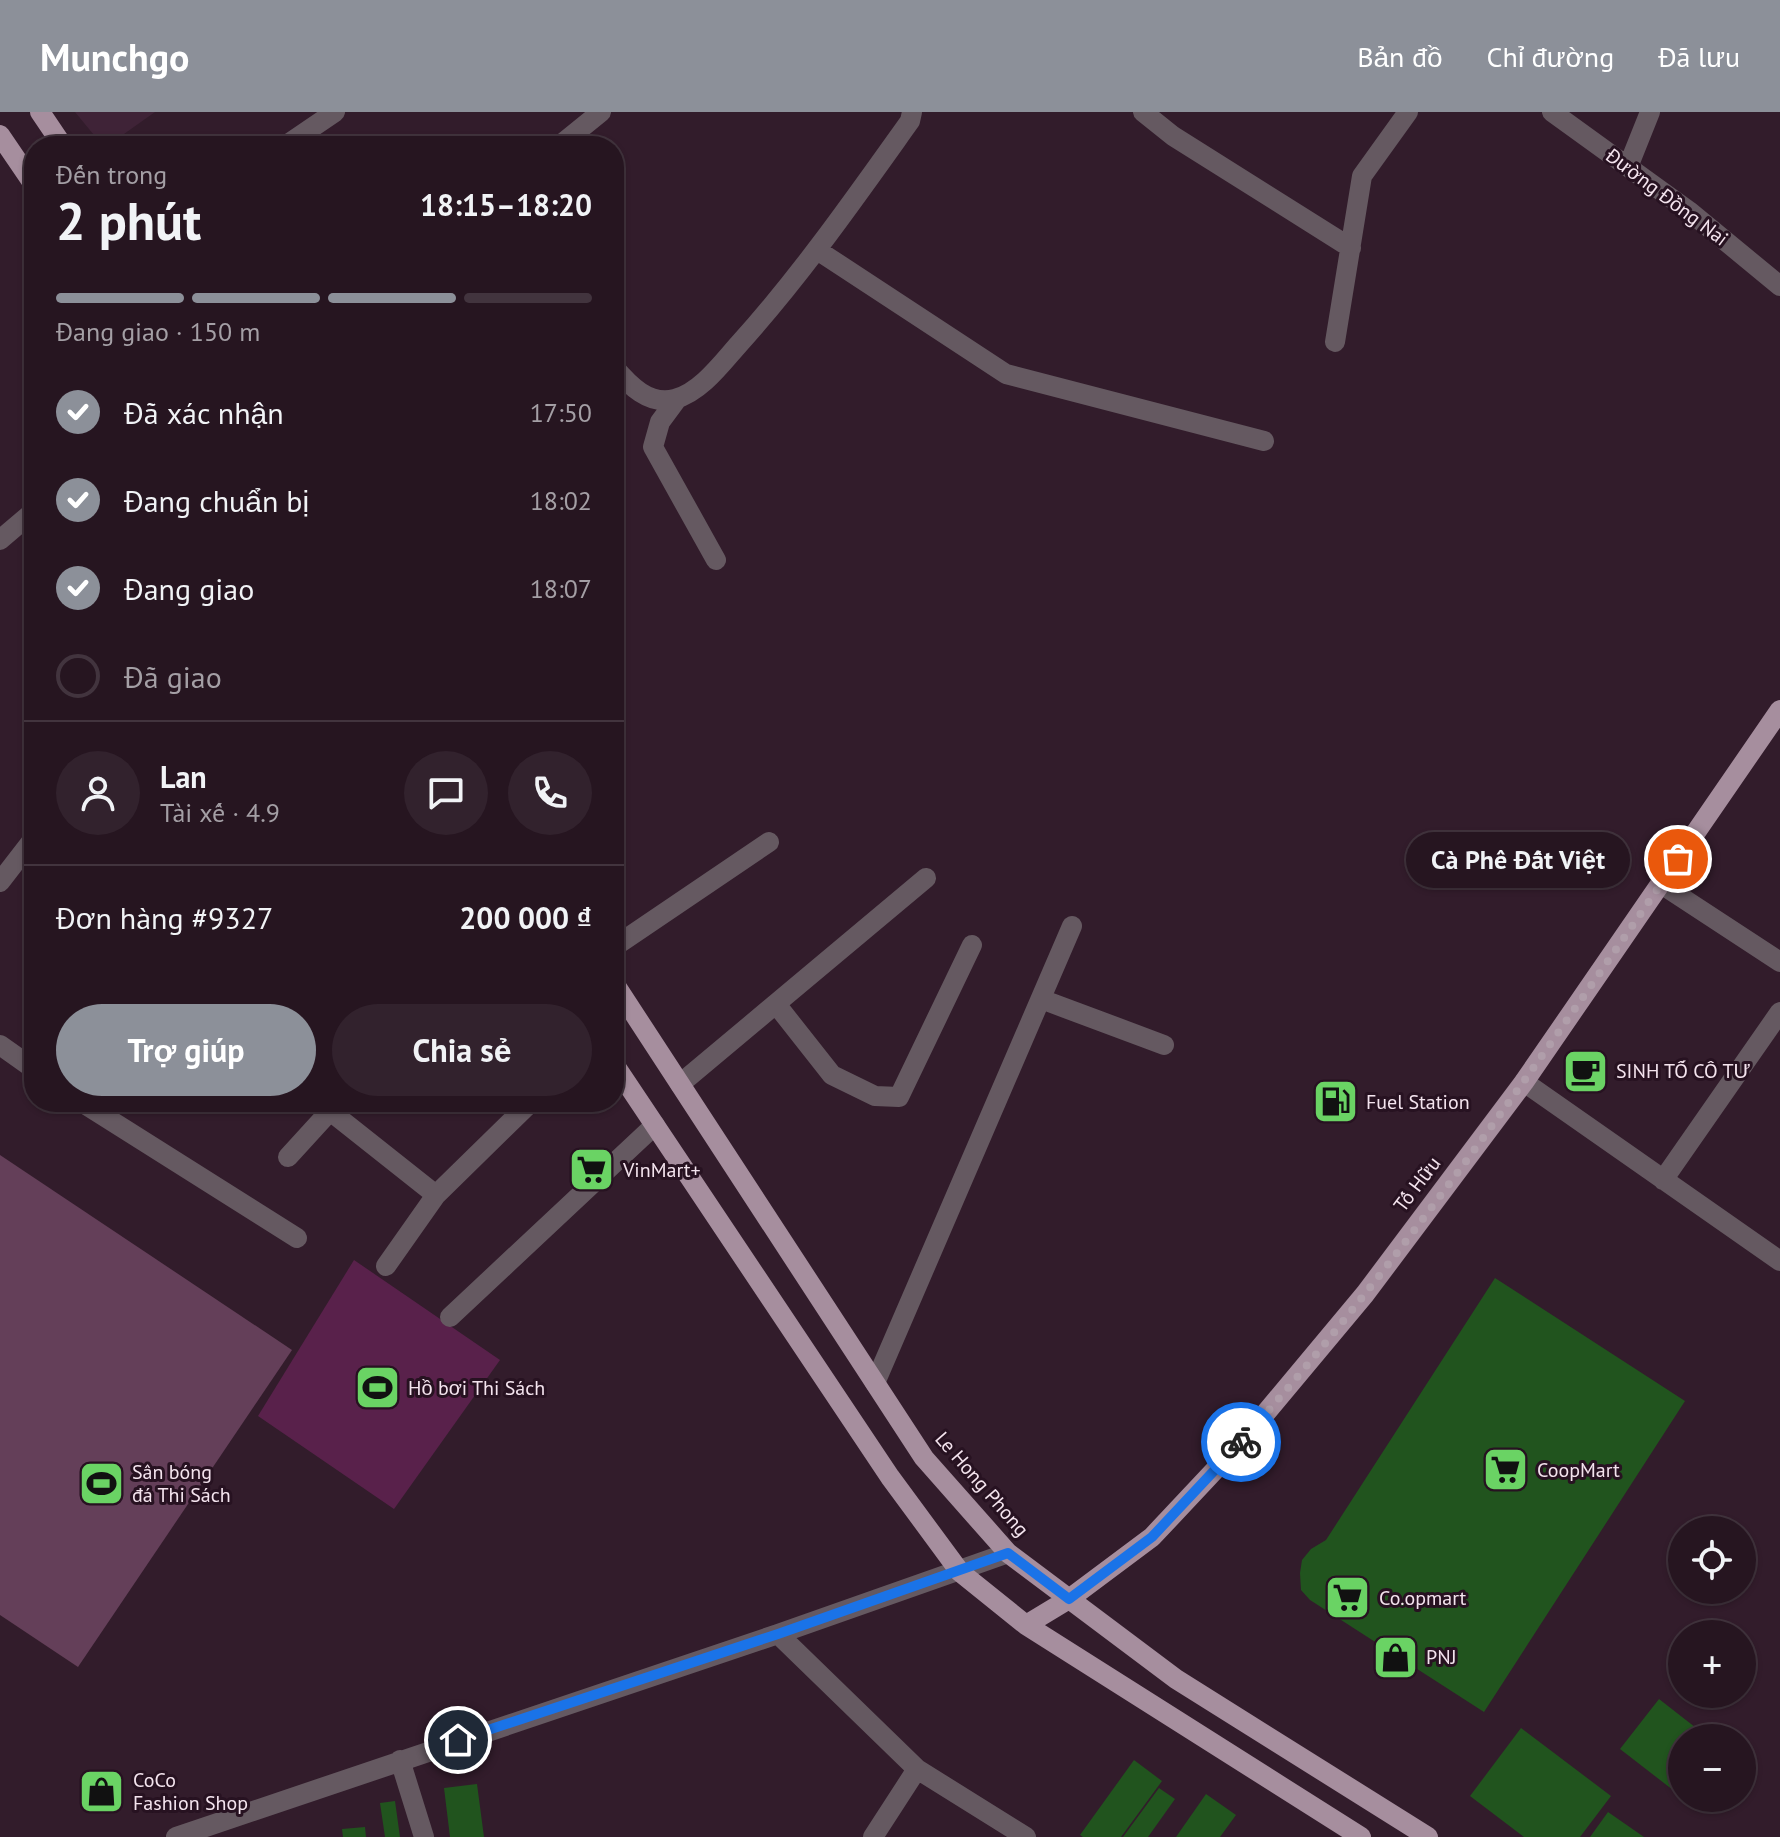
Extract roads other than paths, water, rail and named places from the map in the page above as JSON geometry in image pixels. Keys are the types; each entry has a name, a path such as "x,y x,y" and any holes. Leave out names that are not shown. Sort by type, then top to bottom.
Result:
{"main road":[{"path":"40,112 56,136"},
{"path":"0,135 24,170"},
{"name":"Tố Hữu","path":"1026,1625 1069,1599 1152,1537 1244,1439 1365,1294 1524,1082 1780,710"},
{"name":"Le Hong Phong","path":"624,998 924,1458 1008,1553 1176,1679 1428,1837"},
{"path":"624,1079 890,1477 960,1572 1026,1625 1361,1837"}],"street":[{"path":"300,136 335,112"},
{"path":"571,136 601,112"},
{"path":"716,560 653,447 660,422 677,399 697,387 782,295 910,121 912,112"},
{"path":"1143,112 1173,136 1351,248"},
{"path":"1335,342 1362,176 1408,112"},
{"name":"Đường Đồng Nai","path":"1552,112 1689,211 1780,284"},
{"path":"1628,167 1650,112"},
{"path":"817,250 1006,374 1264,441"},
{"path":"624,378 645,396 660,401 677,399"},
{"path":"0,540 24,520"},
{"path":"624,940 769,842"},
{"path":"0,882 24,851"},
{"path":"680,1084 926,878"},
{"path":"1661,884 1780,962"},
{"path":"875,1383 1072,926"},
{"path":"776,1004 832,1075 875,1096 899,1097 972,945"},
{"path":"1041,999 1164,1045"},
{"path":"1663,1180 1780,1012"},
{"path":"0,1045 24,1062"},
{"path":"1524,1082 1780,1261"},
{"path":"99,1112 297,1238"},
{"path":"288,1157 322,1112"},
{"path":"333,1112 436,1195"},
{"path":"386,1266 436,1195 521,1112"},
{"path":"450,1317 655,1125"},
{"path":"176,1837 960,1572 1008,1553"},
{"path":"778,1634 917,1769 1026,1837"},
{"path":"400,1760 424,1837"},
{"path":"873,1837 917,1769"},
{"path":"243,1816 246,1837"}],"place":[{"name":"Cà Phê Đất Việt","path":"1678,859"},
{"name":"SINH TỐ CÔ TƯ","path":"1585,1071"},
{"name":"Fuel Station","path":"1335,1102"},
{"name":"VinMart+","path":"592,1170"},
{"name":"Hồ bơi Thi Sách","path":"377,1388"},
{"name":"CoopMart","path":"1506,1470"},
{"name":"Sân bóng đá Thi Sách","path":"101,1483"},
{"name":"Co.opmart","path":"1348,1598"},
{"name":"PNJ","path":"1395,1657"},
{"name":"CoCo Fashion Shop","path":"102,1791"}]}
